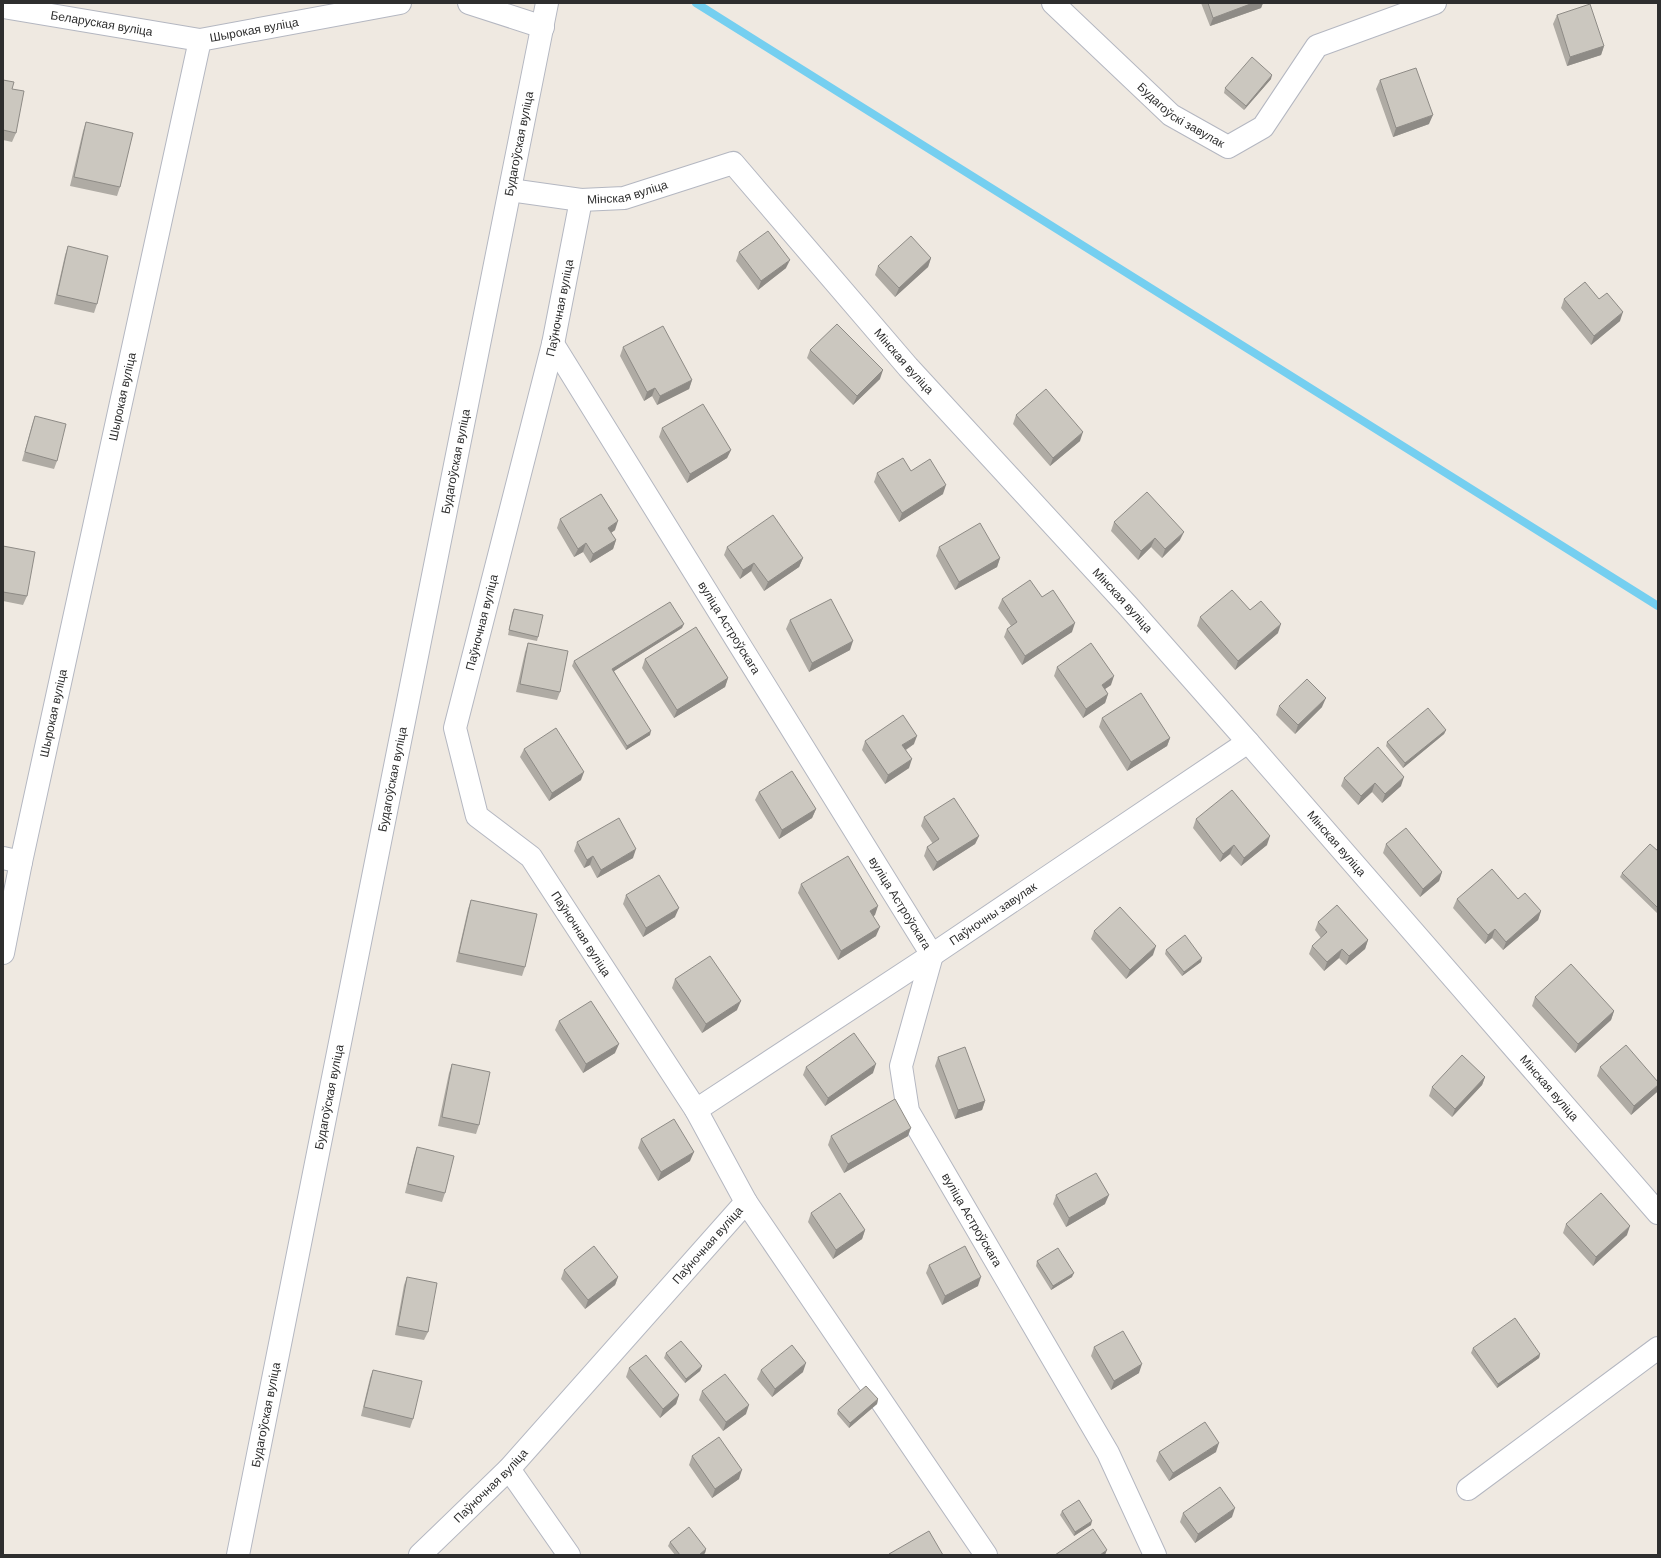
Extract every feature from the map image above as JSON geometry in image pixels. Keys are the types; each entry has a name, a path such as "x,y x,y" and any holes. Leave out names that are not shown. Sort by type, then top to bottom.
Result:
{"street":[{"name":"Шырокая вуліца","path":"3,953 12,860 200,40 400,3"},
{"path":"469,3 543,27"},
{"name":"Будагоўская вуліца","path":"238,1555 548,3"},
{"name":"Будагоўскі завулак","path":"1053,3 1171,115 1228,147 1263,127 1317,46 1435,3"},
{"name":"Беларуская вуліца","path":"3,6 200,40"},
{"name":"Мінская вуліца","path":"510,190 581,200 624,198 732,163 908,367 1128,606 1248,742 1658,1214"},
{"name":"Паўночная вуліца","path":"420,1555 508,1469 746,1202 696,1110 531,857 477,816 454,728 553,344 581,200"},
{"name":"вуліца Астроўскага","path":"553,344 932,955 900,1066 908,1111 1108,1453 1155,1555"},
{"name":"Паўночны завулак","path":"696,1110 932,955 1248,742"},
{"path":"746,1202 986,1555"},
{"path":"1468,1489 1658,1348"},
{"path":"508,1469 569,1555"}],"building":[{"path":"1208,3 1253,3 1213,18"},
{"path":"1590,4 1604,46 1570,57 1557,15"},
{"path":"1252,57 1272,75 1246,106 1225,88"},
{"path":"1416,68 1433,115 1396,128 1380,80"},
{"path":"3,80 14,82 12,89 24,91 16,133 3,130"},
{"path":"86,122 133,133 120,187 74,177"},
{"path":"768,231 790,260 761,281 739,252"},
{"path":"911,236 931,258 899,288 878,266"},
{"path":"68,246 108,256 97,304 57,295"},
{"path":"1585,282 1599,299 1607,293 1623,312 1594,336 1564,299"},
{"path":"837,324 883,370 857,396 810,350"},
{"path":"663,326 692,380 660,396 655,388 647,392 623,347"},
{"path":"1046,389 1083,432 1053,458 1016,415"},
{"path":"703,404 731,450 690,474 662,428"},
{"path":"35,416 66,424 57,461 25,452"},
{"path":"903,458 911,471 930,459 946,485 902,513 877,473"},
{"path":"1147,492 1184,532 1165,549 1155,538 1141,551 1114,522"},
{"path":"601,494 618,521 608,528 616,540 593,554 586,543 578,549 560,519"},
{"path":"773,515 803,558 768,582 754,563 743,570 727,547"},
{"path":"980,523 1000,558 959,582 939,547"},
{"path":"3,546 35,552 27,596 3,592"},
{"path":"1030,580 1042,597 1053,590 1075,623 1025,656 1007,629 1017,622 1002,599"},
{"path":"1232,590 1250,610 1261,601 1281,624 1238,661 1200,617"},
{"path":"831,599 853,641 812,663 790,620"},
{"path":"670,602 684,624 612,669 651,731 627,746 574,661"},
{"path":"514,609 543,615 538,637 509,630"},
{"path":"696,627 728,678 677,710 645,659"},
{"path":"528,643 568,651 560,692 520,684"},
{"path":"1091,643 1114,676 1102,685 1108,694 1086,709 1057,667"},
{"path":"1307,679 1326,698 1298,725 1279,706"},
{"path":"1141,693 1170,738 1131,762 1102,718"},
{"path":"1428,708 1446,730 1405,763 1387,742"},
{"path":"903,715 917,736 902,745 912,759 888,775 865,741"},
{"path":"556,728 584,772 552,793 524,749"},
{"path":"1378,747 1404,777 1385,794 1375,783 1361,796 1344,778"},
{"path":"792,771 816,809 782,830 759,792"},
{"path":"1232,790 1270,836 1244,858 1234,845 1223,854 1196,819"},
{"path":"954,798 979,836 937,862 927,847 939,839 924,817"},
{"path":"619,818 636,849 601,870 593,856 587,860 577,842"},
{"path":"1406,828 1442,872 1423,889 1386,844"},
{"path":"1650,844 1658,851 1658,908 1622,873"},
{"path":"848,856 878,906 870,911 880,927 841,951 801,884"},
{"path":"1492,869 1518,899 1525,893 1541,911 1506,942 1495,929 1488,935 1457,899"},
{"path":"659,875 679,908 646,928 626,895"},
{"path":"471,900 537,914 525,967 459,953"},
{"path":"1337,905 1368,940 1349,956 1342,949 1327,962 1312,946 1327,932 1318,922"},
{"path":"1120,907 1156,946 1130,970 1094,931"},
{"path":"1185,935 1202,958 1184,972 1166,950"},
{"path":"710,956 741,1001 706,1024 675,979"},
{"path":"1571,964 1614,1011 1578,1044 1535,997"},
{"path":"591,1001 619,1044 586,1064 559,1021"},
{"path":"854,1033 876,1064 828,1098 806,1067"},
{"path":"1626,1045 1658,1082 1658,1085 1634,1106 1600,1067"},
{"path":"965,1047 985,1101 958,1110 938,1057"},
{"path":"1462,1055 1485,1077 1455,1109 1432,1087"},
{"path":"452,1064 490,1072 479,1125 442,1117"},
{"path":"895,1099 911,1128 848,1164 831,1136"},
{"path":"674,1119 694,1152 661,1172 641,1139"},
{"path":"417,1147 454,1156 445,1193 408,1184"},
{"path":"1096,1173 1109,1195 1069,1218 1056,1195"},
{"path":"840,1193 865,1230 836,1250 811,1213"},
{"path":"1601,1193 1630,1226 1596,1257 1566,1224"},
{"path":"594,1246 618,1277 588,1300 564,1270"},
{"path":"965,1246 981,1277 945,1296 929,1265"},
{"path":"1058,1248 1074,1273 1053,1286 1037,1261"},
{"path":"407,1277 437,1283 428,1332 398,1326"},
{"path":"1515,1318 1540,1354 1498,1384 1473,1348"},
{"path":"1123,1331 1142,1364 1114,1381 1094,1347"},
{"path":"681,1341 702,1366 686,1379 666,1353"},
{"path":"792,1345 806,1363 775,1389 761,1370"},
{"path":"646,1355 679,1395 663,1409 629,1368"},
{"path":"373,1370 422,1381 413,1419 364,1407"},
{"path":"725,1374 749,1405 726,1422 702,1391"},
{"path":"866,1386 878,1399 850,1423 838,1410"},
{"path":"1205,1422 1219,1443 1173,1473 1159,1452"},
{"path":"719,1437 742,1470 715,1489 692,1456"},
{"path":"1220,1487 1235,1508 1198,1534 1183,1513"},
{"path":"1079,1500 1092,1521 1075,1532 1062,1511"},
{"path":"689,1527 706,1549 699,1555 680,1555 670,1542"},
{"path":"1093,1529 1107,1550 1100,1555 1055,1555"},
{"path":"929,1531 943,1555 889,1554"}],"waterway":[{"path":"696,3 1658,606"}]}
